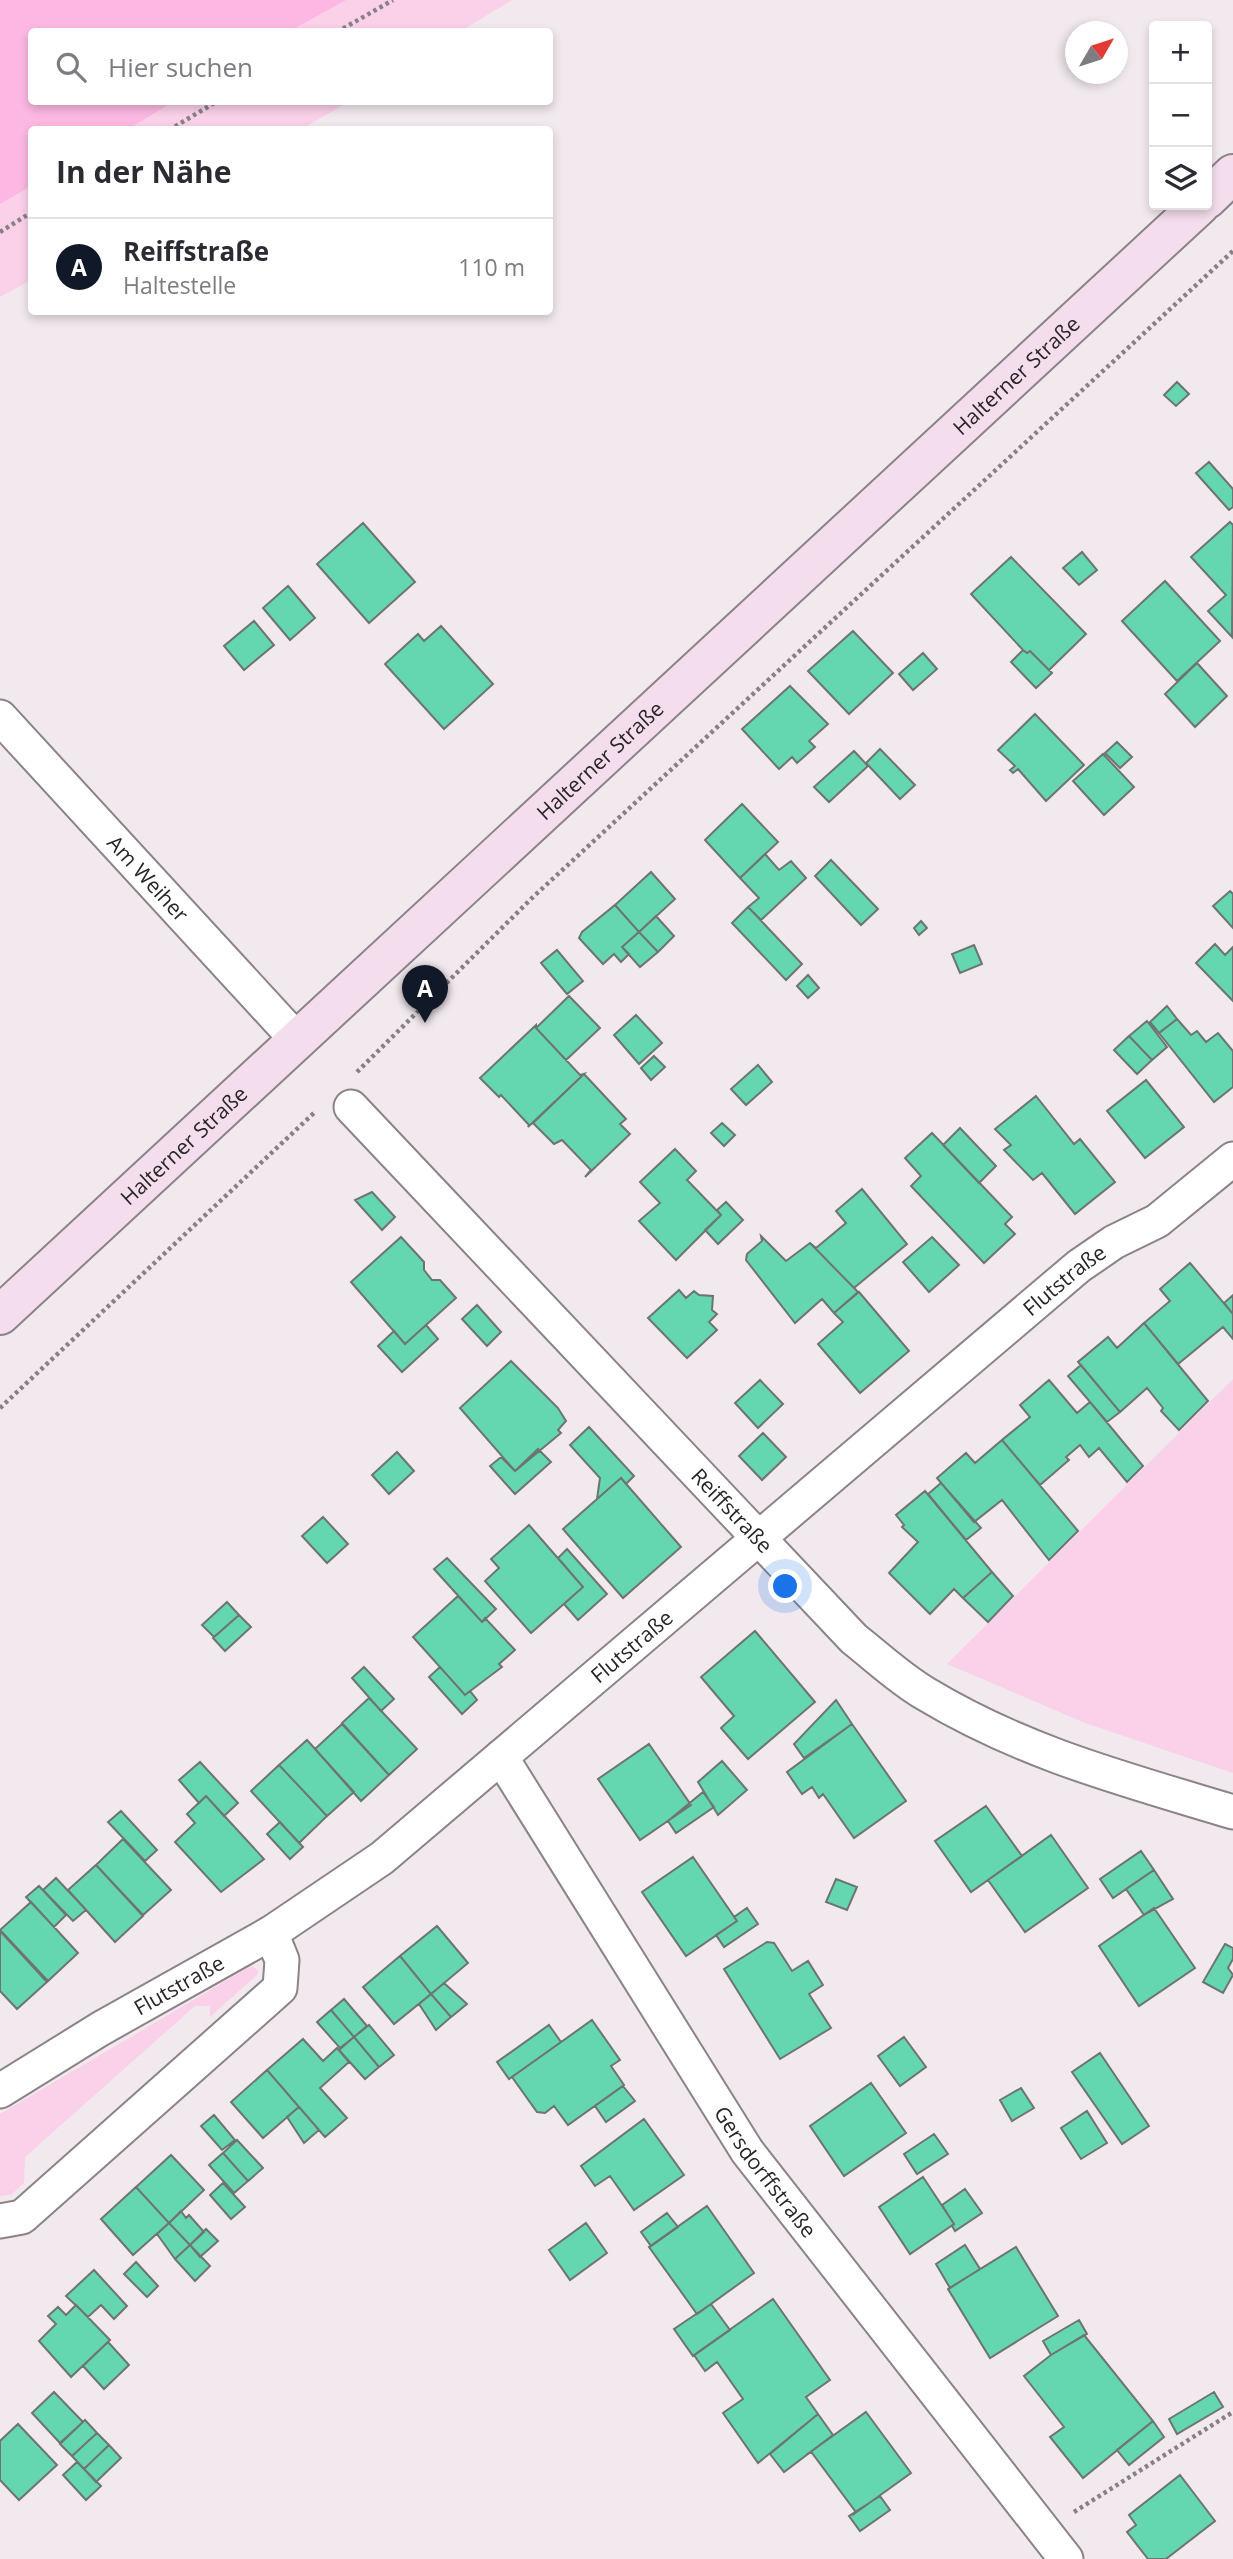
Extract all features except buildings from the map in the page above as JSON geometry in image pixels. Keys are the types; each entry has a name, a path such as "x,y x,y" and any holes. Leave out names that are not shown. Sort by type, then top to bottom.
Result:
{"main road":[{"path":"1212,194 1233,174"},
{"name":"Halterner Straße","path":"0,1315 1195,210"}],"street":[{"name":"Am Weiher","path":"0,717 297,1040"},
{"name":"Reiffstraße","path":"344,1099 854,1639 924,1693 989,1728 1062,1761 1233,1812"},
{"name":"Flutstraße","path":"0,2091 100,2029 271,1933 382,1858 1079,1266 1114,1242 1157,1220 1233,1159"},
{"name":"Gersdorffstraße","path":"501,1757 747,2151 1066,2559"},
{"path":"0,2221 22,2217 280,1988 282,1960 271,1933"}],"path":[{"path":"344,28 393,0"},
{"path":"176,126 211,105"},
{"path":"0,232 28,214"},
{"path":"0,1408 344,1099 532,898 1233,251"},
{"path":"1044,2531 1233,2412"}],"shaded area":[{"path":"0,0 512,0 466,28 28,28 28,105 343,105 307,126 28,126 28,282 0,297"},
{"path":"0,0 346,0 295,28 28,28 28,105 168,105 133,126 28,126 28,188 0,204"},
{"path":"1233,1379 1233,1773 1085,1723 947,1664"},
{"path":"251,1966 258,1970 258,1974 210,2017 210,2006 195,2006 25,2157 24,2183 11,2195 0,2196 0,2114"}],"place":[{"name":"Reiffstraße","path":"425,1023"}]}
